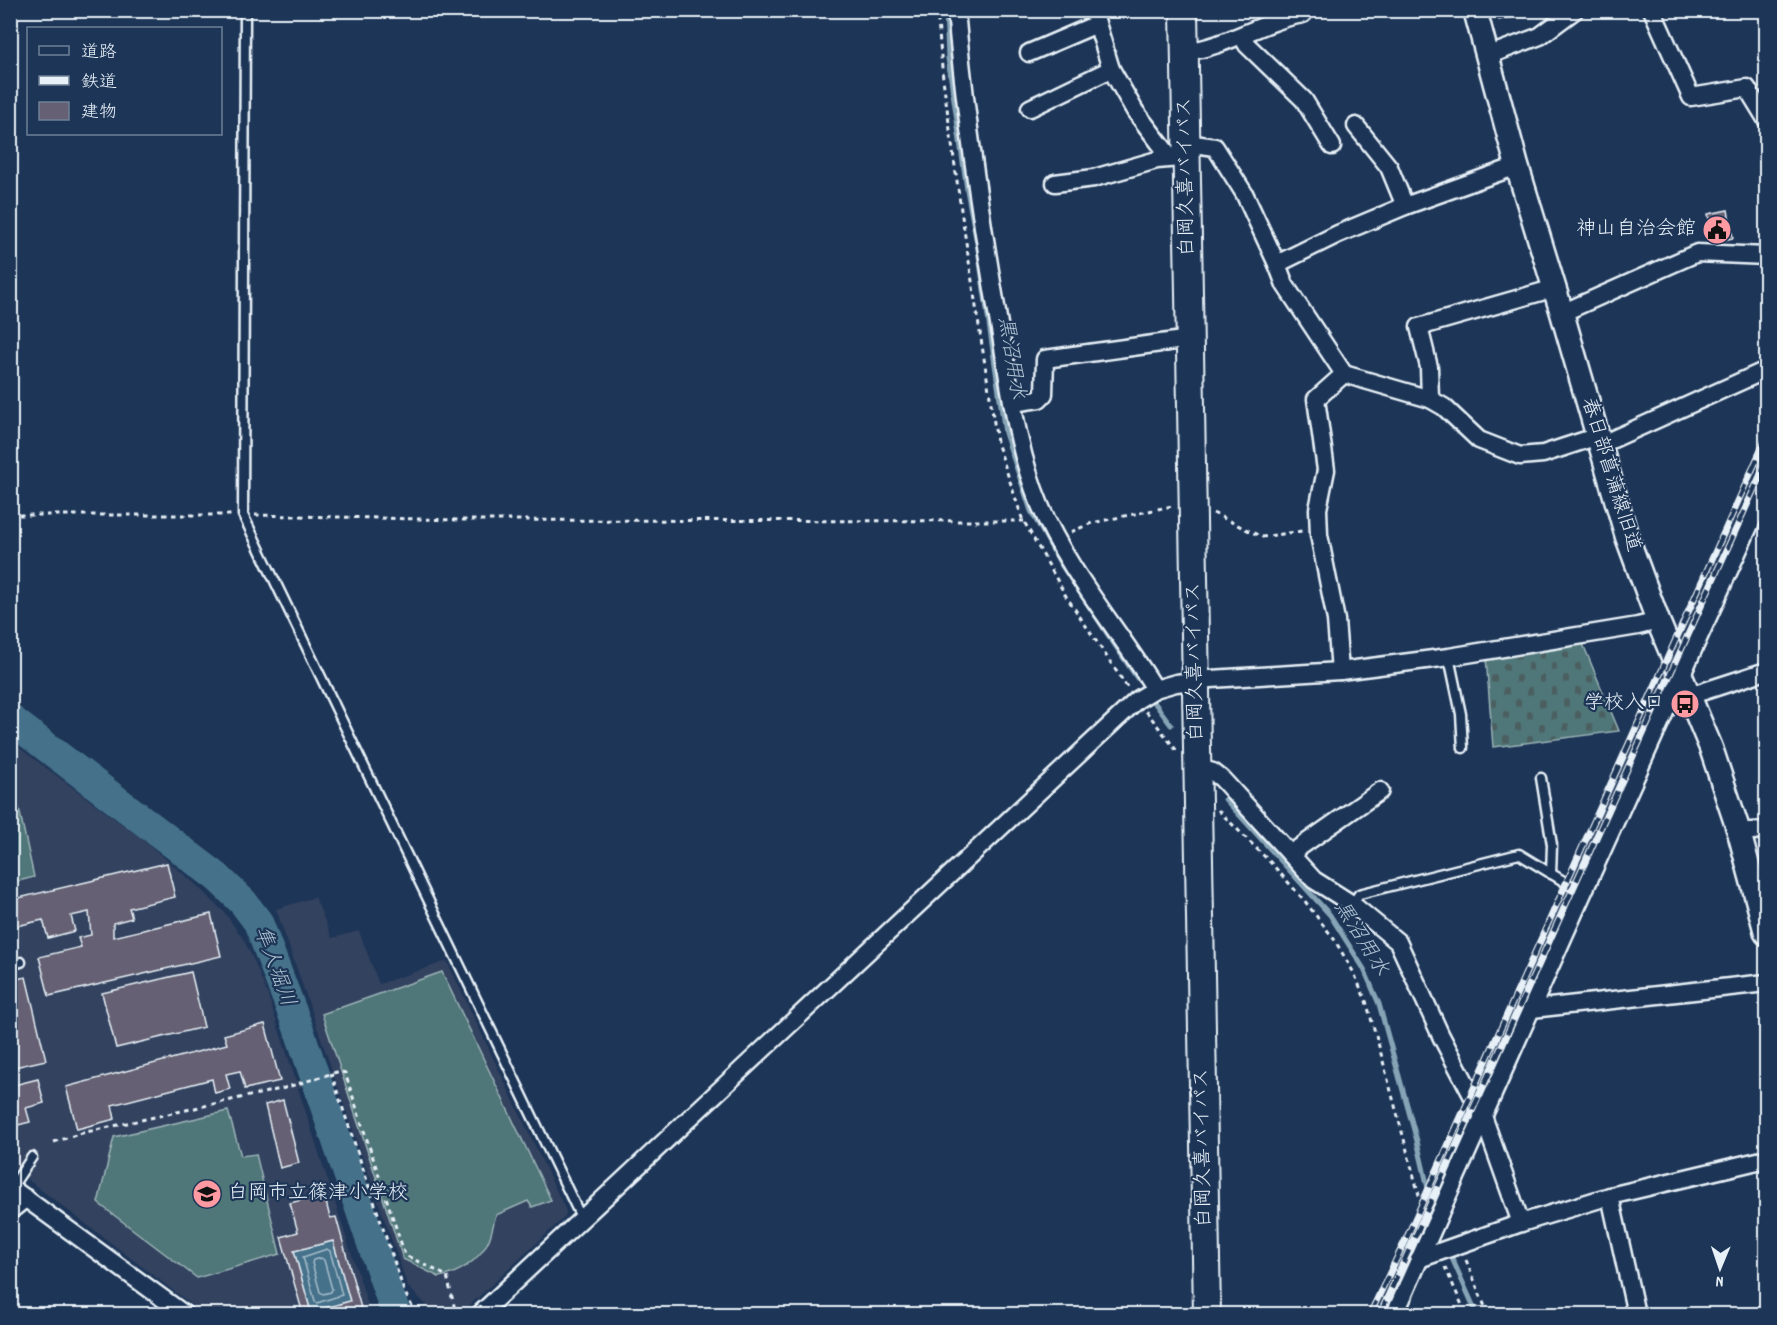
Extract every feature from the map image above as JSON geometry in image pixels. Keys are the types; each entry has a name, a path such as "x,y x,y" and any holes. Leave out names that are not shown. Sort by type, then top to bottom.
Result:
{"main road":[{"name":"白岡久喜バイパス","path":"1184,10 1182,153 1190,339 1196,681 1190,760 1207,1314"}],"street":[{"path":"956,10 966,120 1026,470 1056,538 1155,689"},
{"path":"1185,52 1205,50 1283,18 1303,14 1303,10"},
{"name":"春日部菖蒲線旧道","path":"1475,10 1517,166 1563,312 1627,537 1658,621 1711,748 1739,832 1767,933"},
{"path":"1487,56 1540,36 1575,10"},
{"path":"1652,10 1691,97 1747,88 1767,119"},
{"path":"1029,53 1095,17 1111,69 1136,111 1182,153"},
{"path":"1242,36 1248,45 1304,100 1332,146"},
{"path":"1030,108 1111,69"},
{"path":"1356,126 1389,167 1405,206"},
{"path":"1055,183 1094,178 1182,153 1215,147 1244,193 1278,264 1284,285 1344,374 1430,399 1444,408 1479,440 1520,456 1543,454 1599,441 1767,370"},
{"path":"1278,264 1338,234 1405,206 1517,166"},
{"path":"1563,312 1697,253 1767,256"},
{"path":"1430,399 1429,367 1419,327 1555,288"},
{"path":"1013,403 1038,399 1044,394 1045,359 1190,339"},
{"path":"1340,671 1336,620 1319,529 1318,509 1326,470 1316,399 1344,374"},
{"path":"1395,1314 1582,893 1685,687 1767,489"},
{"path":"480,1314 1137,700 1155,689 1176,683 1340,671 1449,657 1658,621"},
{"path":"1685,687 1767,670"},
{"path":"1190,760 1222,779 1314,880 1352,904 1398,942 1441,1036 1483,1116 1521,1223"},
{"path":"1290,854 1380,790"},
{"path":"1739,832 1767,830"},
{"path":"1532,1009 1767,983"},
{"path":"1419,1258 1610,1196 1767,1159"},
{"path":"11,1187 184,1314"},
{"path":"1610,1196 1636,1314"},
{"path":"10,1211 26,1198"}],"lane":[{"path":"245,10 243,515 578,1211 583,1217"},
{"path":"1449,657 1461,714 1463,748"},
{"path":"1541,778 1552,845 1551,874"},
{"path":"1352,904 1359,894 1519,854 1582,893"},
{"path":"10,965 21,962"},
{"path":"11,1187 32,1157"}],"path":[{"path":"1056,538 1092,523 1128,514 1166,506 1193,504 1262,537 1319,529"},
{"path":"10,515 243,515 459,520 1024,521"},
{"path":"1145,709 1173,747 1190,760"},
{"path":"1214,808 1221,811 1271,862 1304,900 1334,939 1354,973 1374,1030 1424,1215"},
{"path":"54,1142 296,1085 340,1071 345,1073 405,1255 447,1276 456,1314"},
{"path":"330,1074 404,1291 416,1314"},
{"path":"1438,1252 1466,1314"},
{"path":"1463,1253 1488,1314"}],"shaded area":[{"path":"10,741 142,839 224,912 244,940 254,961 296,1081 332,1070 276,909 315,897 332,938 359,931 379,984 447,961 566,1211 565,1217 470,1305 455,1314 436,1314 408,1287 334,1076 298,1088 371,1314 204,1314 11,1167"}],"green space":[{"path":"1583,644 1619,731 1493,747 1486,657"},
{"path":"10,779 13,781 34,877 11,883"},
{"path":"442,972 551,1200 532,1207 528,1201 496,1215 489,1239 479,1255 461,1269 439,1277 403,1259 322,1014"},
{"path":"228,1111 241,1156 256,1154 280,1254 197,1278 98,1203 114,1137"}],"water":[{"path":"333,1241 350,1301 311,1312 294,1251"}],"building":[{"path":"1497,10 1543,10 1543,12 1499,20"},
{"path":"1728,210 1733,238 1714,242 1708,214"},
{"path":"167,863 175,897 129,908 132,918 113,923 113,937 211,914 221,956 49,996 39,957 81,947 78,938 91,935 89,912 71,916 75,931 48,938 43,920 12,927 15,939 10,940 10,900"},
{"path":"191,972 204,1027 116,1048 102,993"},
{"path":"26,977 46,1060 10,1068 10,980"},
{"path":"265,1024 280,1081 245,1089 240,1071 226,1074 230,1089 215,1093 212,1079 112,1105 115,1119 77,1129 66,1087 227,1044 224,1035"},
{"path":"38,1079 44,1103 26,1108 30,1122 10,1127 10,1086"},
{"path":"283,1100 299,1163 280,1168 265,1105"},
{"path":"324,1194 330,1218 336,1217 361,1308 336,1314 303,1314 281,1237 298,1232 290,1203","holes":["333,1241 350,1301 311,1312 294,1251"]}],"waterway":[{"name":"黒沼用水","path":"946,10 948,58 1005,433 1031,511 1060,563 1137,678"},
{"name":"黒沼用水","path":"1154,702 1171,725"},
{"name":"隼人堀川","path":"10,719 217,877 243,902 258,922 299,1030 396,1314"},
{"name":"黒沼用水","path":"1225,799 1330,915 1364,969 1379,1004 1430,1197"},
{"name":"黒沼用水","path":"1451,1256 1477,1314"}],"railway":[{"path":"1370,1314 1407,1237 1766,439"},
{"path":"1380,1314 1766,463"}],"place":[{"name":"神山自治会館","path":"1717,230"},
{"name":"学校入口","path":"1685,704"},
{"name":"白岡市立篠津小学校","path":"207,1194"}]}
